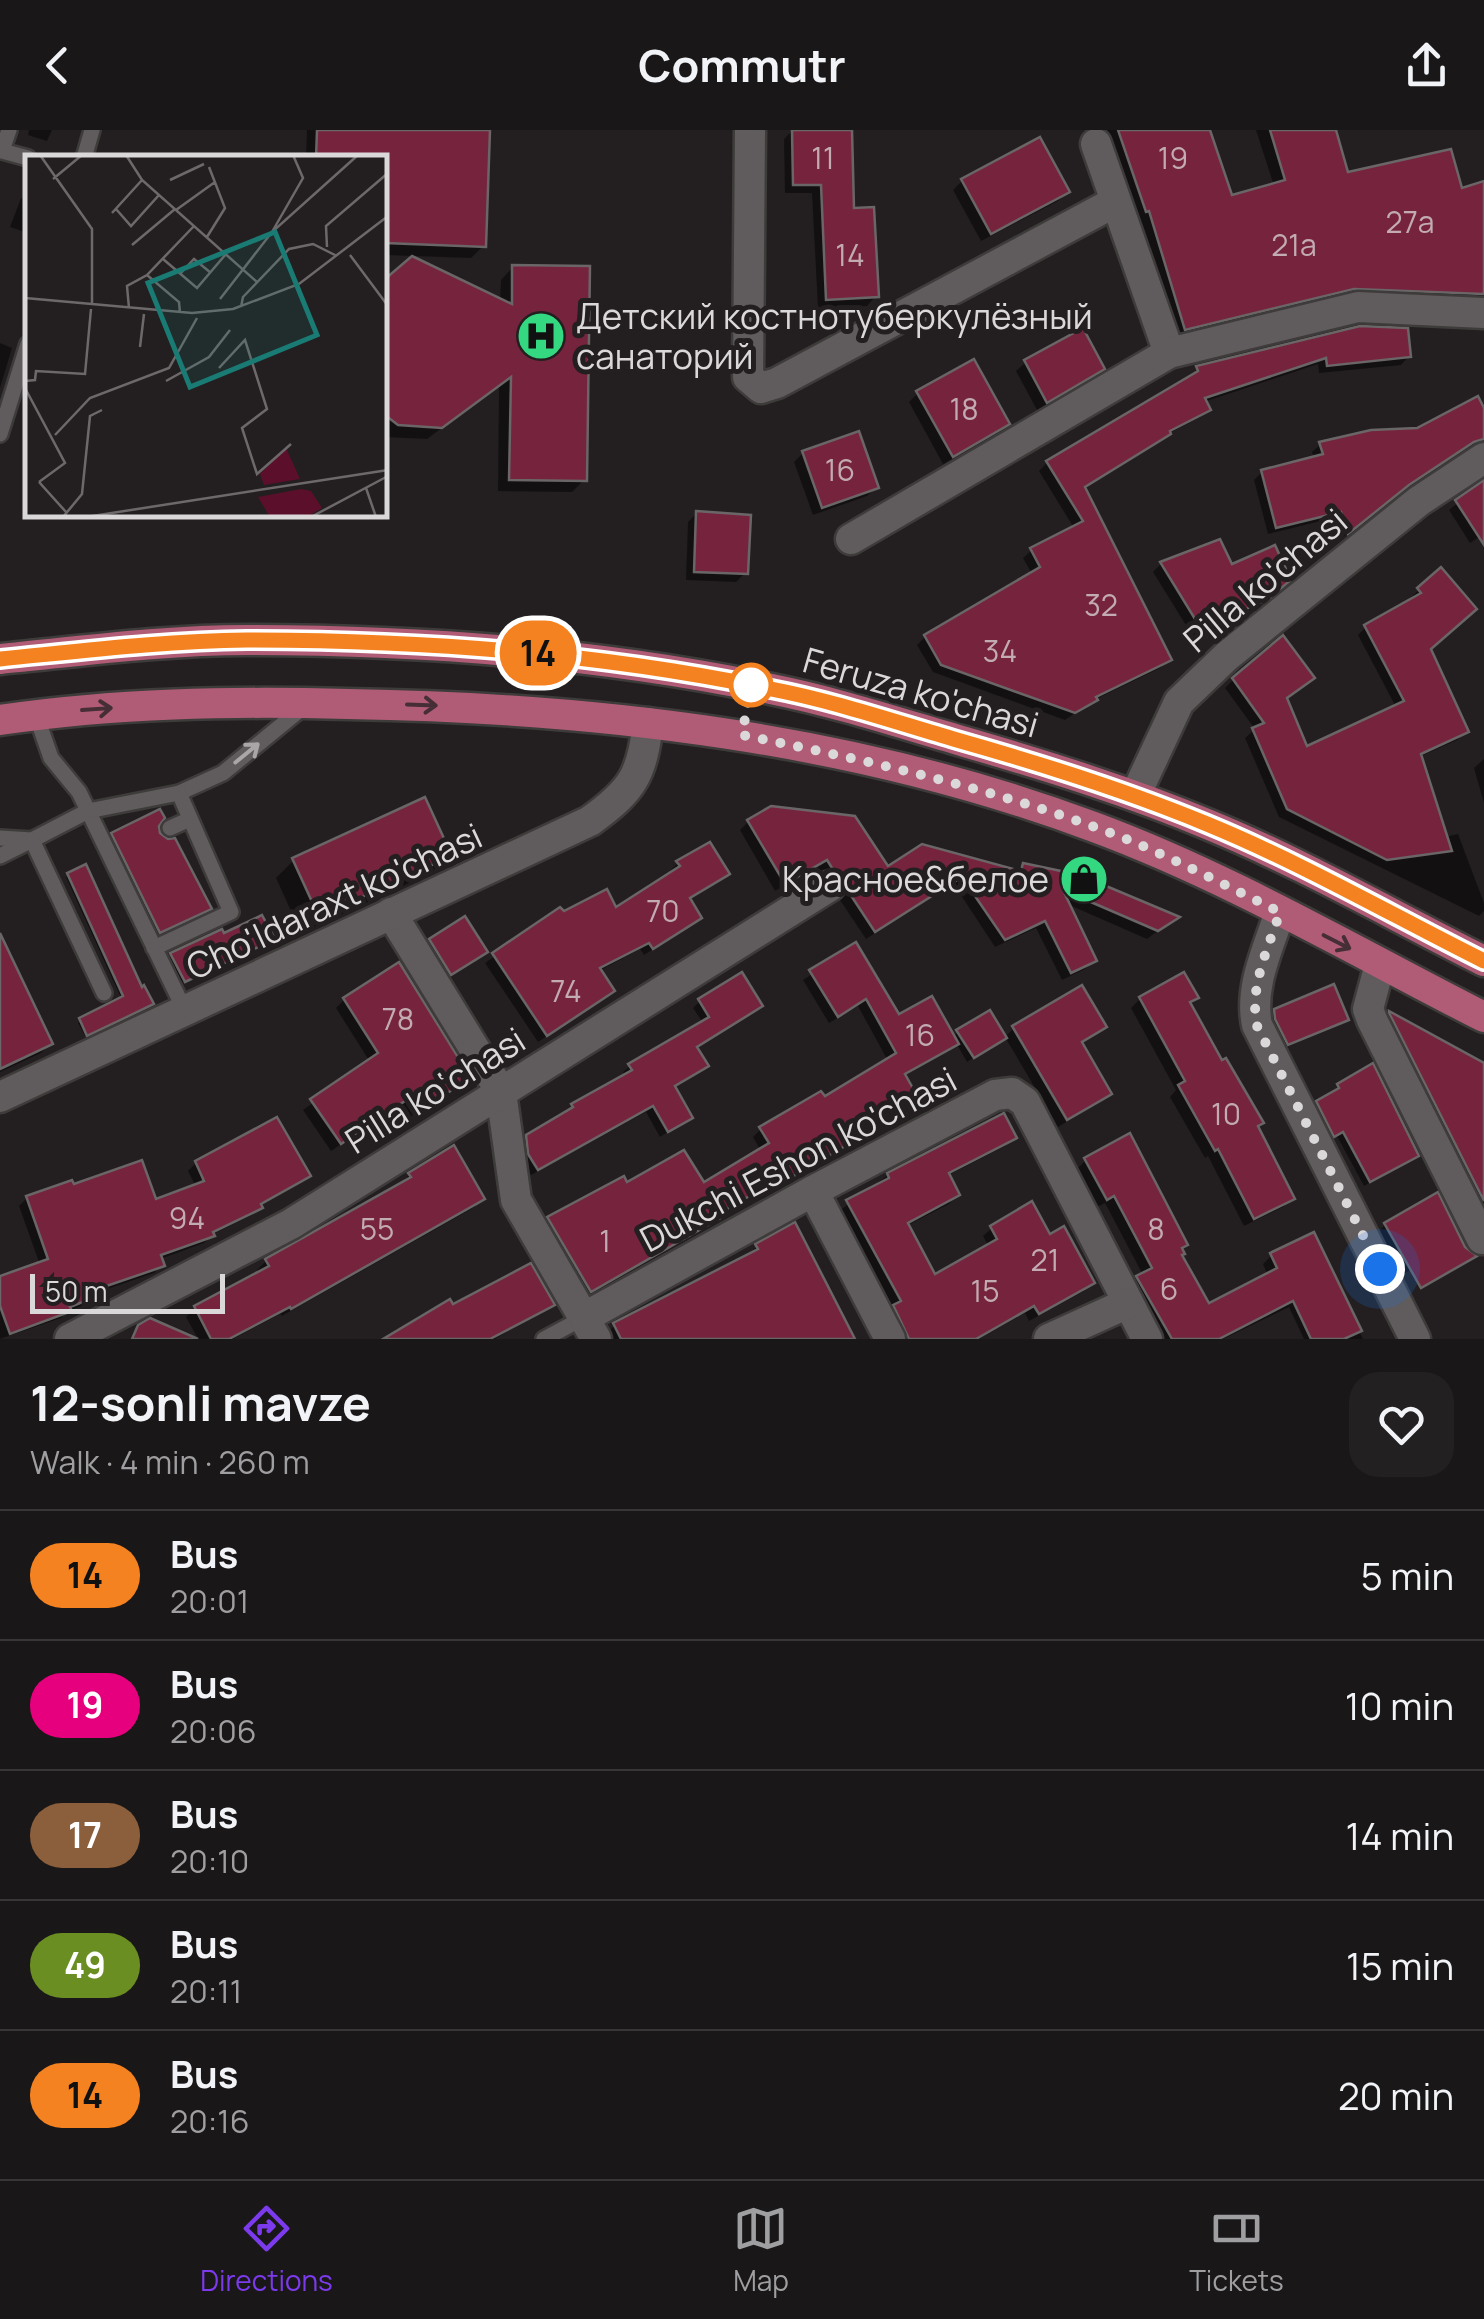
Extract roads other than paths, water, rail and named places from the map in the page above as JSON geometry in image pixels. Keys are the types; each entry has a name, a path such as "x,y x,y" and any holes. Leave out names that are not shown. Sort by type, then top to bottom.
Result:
{"main road":[{"name":"Feruza ko'chasi","path":"0,659 244,640 418,645 547,654 773,689 983,747 1135,796 1300,867 1484,962"},
{"path":"0,720 202,704 523,710 742,735 842,754 1094,827 1167,857 1484,1018"}],"street":[{"path":"750,130 748,377 761,388 1114,202"},
{"path":"1096,144 1168,352"},
{"path":"851,539 1168,352 1358,307 1484,312"},
{"name":"Pilla ko'chasi","path":"1135,796 1179,702 1215,667 1419,501 1484,458"},
{"name":"Cho'ldaraxt ko'chasi","path":"0,1097 502,864 608,808 640,770 648,723"},
{"name":"Pilla ko‘chasi","path":"70,1339 291,1224 830,886"},
{"path":"1280,912 1256,988 1253,1008 1257,1026 1416,1339"},
{"path":"390,913 501,1092 516,1200 590,1328"},
{"path":"1380,964 1368,1009 1372,1020 1482,1239"},
{"name":"Dukchi Eshon ko'chasi","path":"590,1328 813,1191 995,1095 1012,1093 1025,1102 1147,1339"},
{"path":"813,1191 890,1339"},
{"path":"1049,1339 1128,1302"}],"lane":[{"path":"9,130 1,150 25,157"},
{"path":"85,155 92,130"},
{"path":"0,434 25,354"},
{"path":"0,856 88,812 179,793 223,774 309,703"},
{"path":"36,715 52,758 79,792 127,880 185,1011"},
{"path":"154,948 232,912 179,793"},
{"path":"170,828 190,819"},
{"path":"0,838 32,840"},
{"path":"32,840 104,993"},
{"path":"184,854 202,846"},
{"path":"544,1339 590,1328"}],"place":[{"name":"Детский костнотуберкулёзный санаторий","path":"541,336"},
{"name":"Красное&белое","path":"1084,879"}]}
